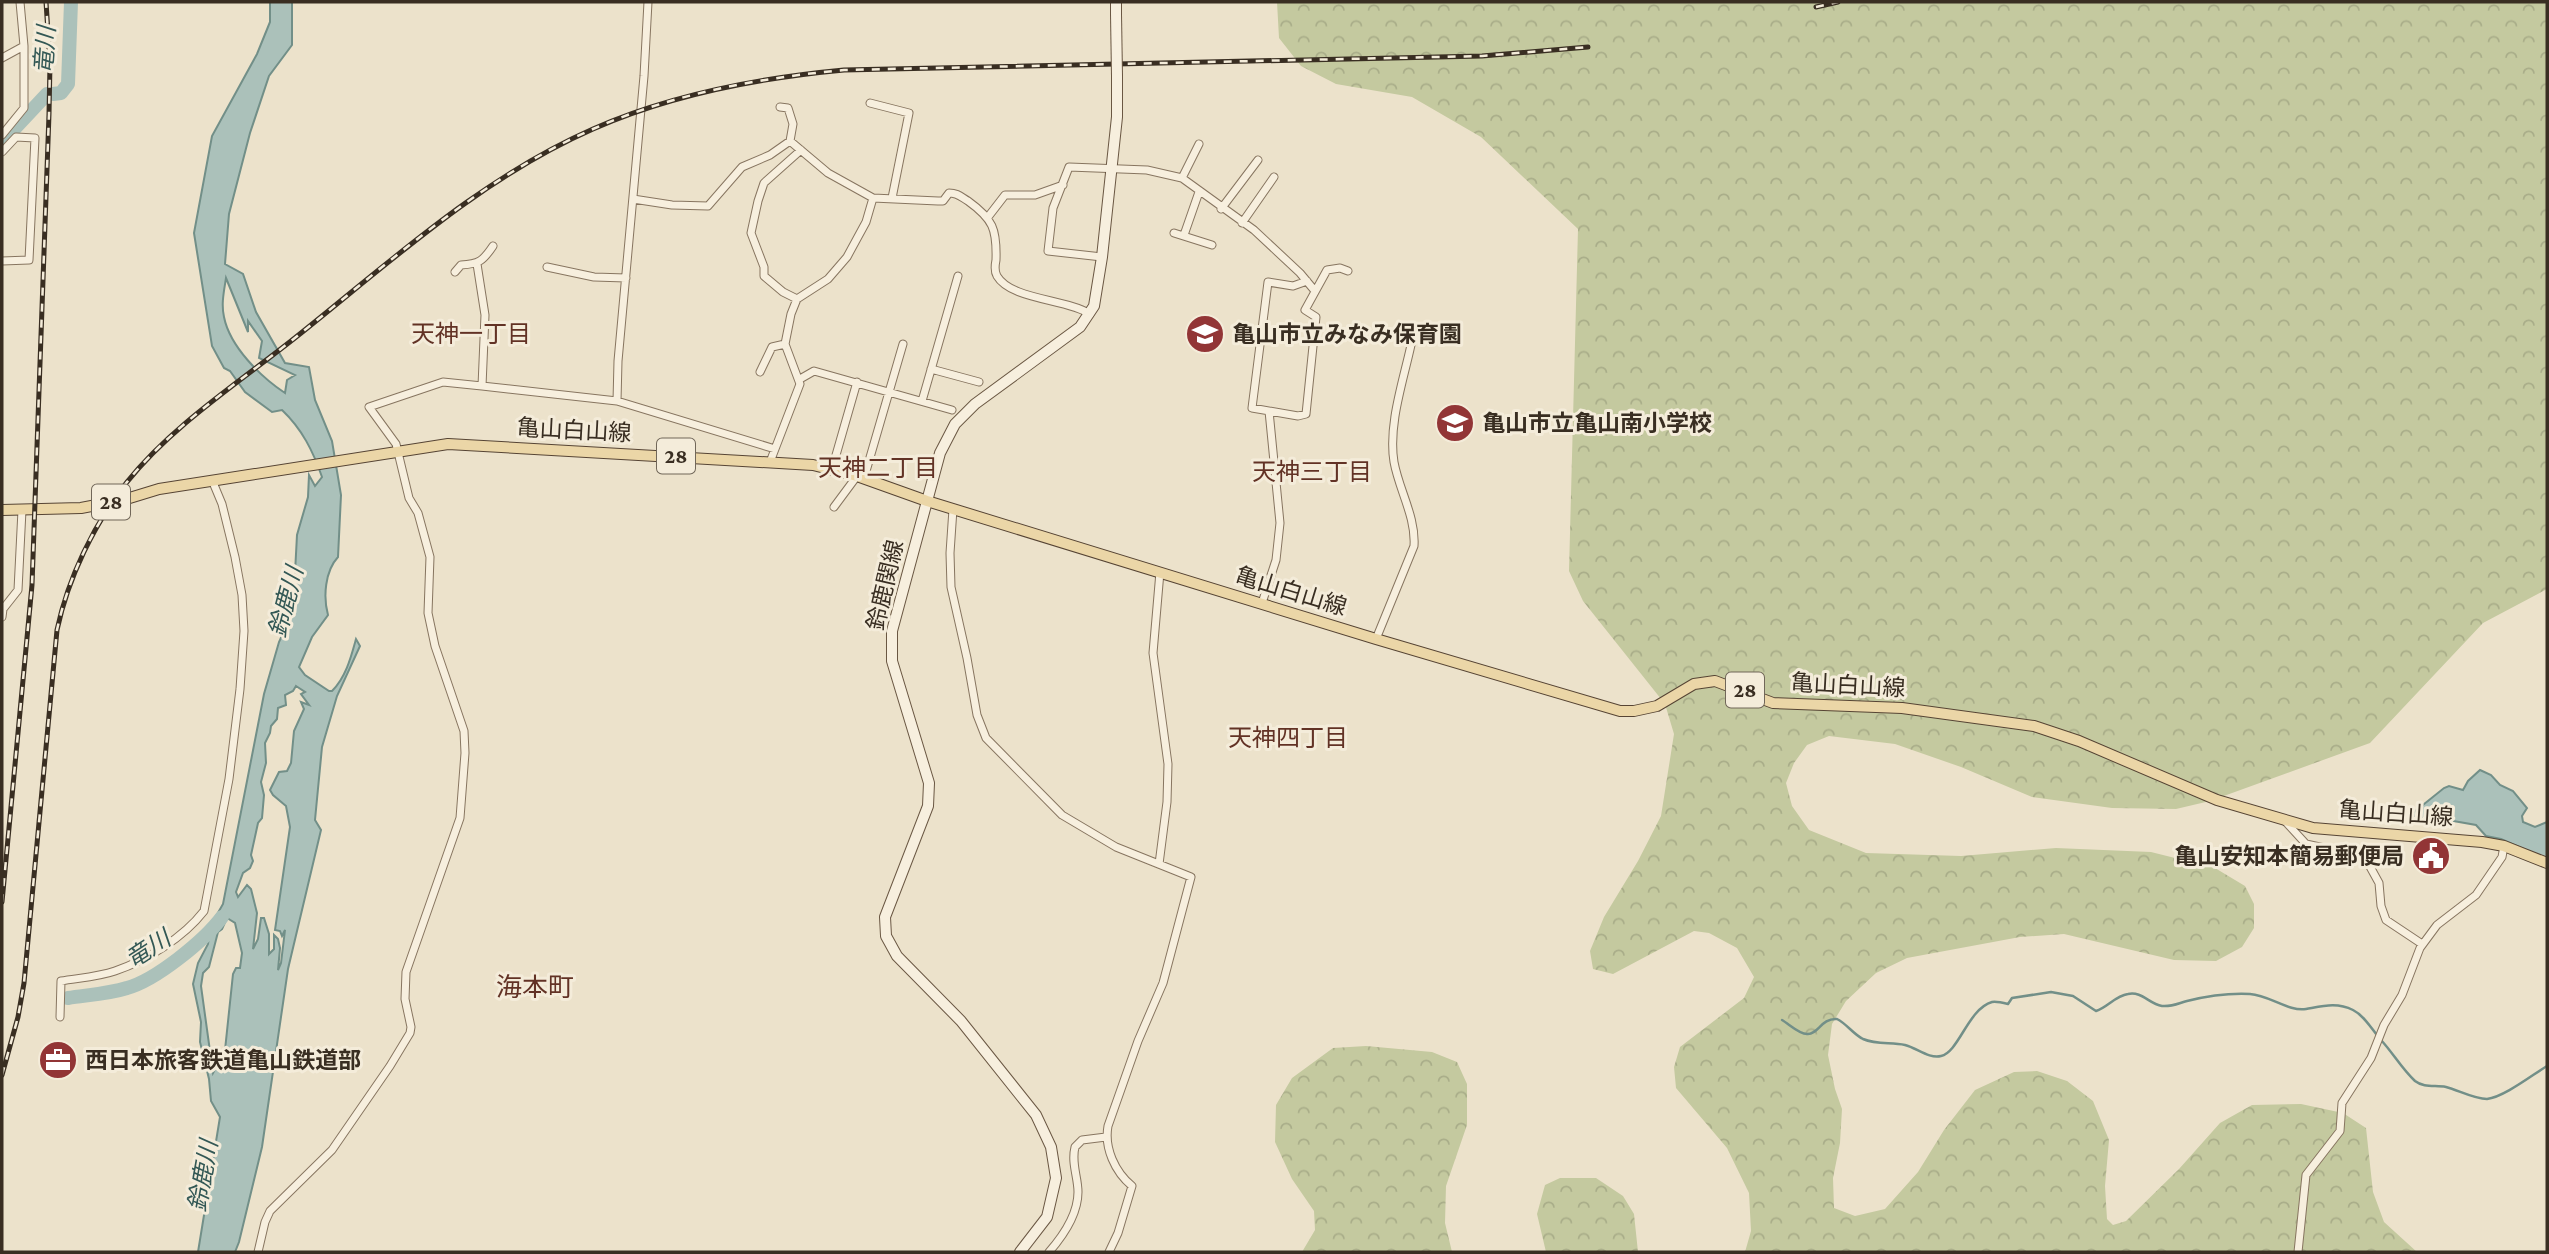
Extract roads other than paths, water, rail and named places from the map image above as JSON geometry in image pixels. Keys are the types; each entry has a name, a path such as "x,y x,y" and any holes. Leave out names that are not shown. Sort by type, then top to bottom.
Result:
{"main road":[{"path":"1090,314 1094,306 1102,257 1117,117 1115,2"},
{"name":"鈴鹿関線","path":"1020,1252 1048,1217 1056,1178 1051,1147 1036,1115 961,1021 897,956 886,936 885,917 928,806 929,783 892,661 892,631 945,441 960,417 1080,327 1090,314"},
{"name":"亀山白山線","path":"2,510 81,508 123,500 159,489 448,444 770,461 832,469 927,501 1376,639 1620,711 1657,706 1694,684 1715,681 1773,703 1902,708 2034,726 2079,741 2217,800 2283,820 2313,828 2452,838 2504,846 2547,863"}],"street":[{"path":"2,135 24,108 20,2"},
{"path":"617,401 618,361 648,2"},
{"path":"2,58 23,46"},
{"path":"870,103 909,113 892,198"},
{"path":"633,199 672,205 708,206 742,167 770,155 790,141 793,120 788,108 780,107"},
{"path":"2,152 16,137 36,138 29,260 2,261"},
{"path":"790,141 828,173 873,198 943,201 949,193 954,193 988,217 995,236 995,272 999,279 1025,294 1078,306 1090,314"},
{"path":"1182,178 1199,144"},
{"path":"797,299 783,292 764,276 764,267 751,233 764,183 801,150"},
{"path":"1222,209 1258,160"},
{"path":"1102,257 1048,251 1053,208 1069,167 1147,170 1182,178 1274,248 1315,292"},
{"path":"1242,223 1273,177"},
{"path":"988,217 1005,194 1035,195 1063,185"},
{"path":"1184,235 1199,192"},
{"path":"770,461 799,390 800,379 785,344 797,299 828,279 847,257 866,222 873,198"},
{"path":"1174,233 1212,245"},
{"path":"456,272 461,265 483,261 493,246"},
{"path":"477,264 485,315 482,386"},
{"path":"547,267 594,276 626,278"},
{"path":"1307,281 1293,286 1268,282 1252,408 1298,416 1306,414 1316,317 1305,310 1327,270 1340,268 1348,271"},
{"path":"922,401 958,276"},
{"path":"761,372 772,347 785,344"},
{"path":"834,507 861,477 903,344"},
{"path":"1376,639 1414,546 1415,533 1392,449 1410,345"},
{"path":"931,369 979,383"},
{"path":"800,379 814,371 952,410"},
{"path":"258,1252 270,1211 332,1150 410,1033 405,999 406,972 439,882 462,805 464,731 433,638 428,613 430,557 418,513 409,498 394,451 396,444 369,407 443,382 482,386 617,401 775,449"},
{"path":"832,469 857,382"},
{"path":"1262,603 1276,560 1280,523 1269,411"},
{"path":"60,1017 61,981 114,971 150,954 191,927 204,911 229,779 244,631 239,578 215,480"},
{"path":"953,509 951,587 968,658 976,715 983,734 1062,815 1116,847 1191,877 1163,983 1138,1041 1106,1138 1116,1169 1132,1186 1118,1233 1108,1252"},
{"path":"2,617 3,609 18,590 22,510"},
{"path":"1159,864 1167,802 1168,764 1153,653 1160,572"},
{"path":"2283,820 2306,844 2356,856 2368,863 2379,883 2381,906 2386,920 2423,944"},
{"path":"2298,1252 2306,1175 2340,1131 2342,1103 2371,1058 2381,1030 2402,995 2423,944 2437,925 2476,895 2502,857 2504,846"},
{"path":"1049,1252 1076,1210 1078,1191 1075,1147 1082,1140 1106,1138"}],"water":[{"path":"270,2 292,2 292,45 269,76 250,133 229,214 225,264 243,274 256,312 285,363 309,367 315,400 332,441 341,495 338,557 330,569 326,584 328,615 312,637 299,667 305,675 332,691 350,660 356,639 360,646 337,696 322,747 315,820 321,830 288,969 262,1147 239,1242 235,1252 198,1252 220,1117 211,1101 200,1042 201,1022 193,984 198,963 208,944 211,925 223,904 264,694 279,642 293,611 297,535 308,497 309,475 315,486 322,477 306,441 289,417 282,410 272,412 245,392 230,371 224,368 212,346 194,233 212,136 257,54 270,22","holes":["226,278 248,332 248,321 262,341 259,358 295,375 287,380 285,393 266,379 248,360 227,328 223,312","296,686 305,692 301,694 309,705 301,702 304,709 294,731 291,763 287,771 279,772 270,790 286,806 290,827 275,930 280,931 282,936 285,930 278,970 278,939 274,935 274,949 269,954 269,934 264,918 261,918 258,939 253,949 257,913 251,889 247,885 238,897 236,892 243,873 250,868 253,861 251,855 258,823 262,818 264,795 261,782 266,763 265,743 271,726 277,719 278,708 286,705 285,695","227,918 235,923 242,953 240,968 236,968 233,974 225,1050 220,1052 220,1060 213,1073 201,986 218,932"]},
{"path":"2480,770 2513,791 2527,808 2522,816 2523,822 2535,827 2547,822 2547,859 2501,839 2486,836 2476,825 2442,819 2414,818 2413,813 2444,788 2449,786 2463,790"}],"waterway":[{"name":"竜川","path":"53,94 61,93 68,84 71,2"},
{"name":"竜川","path":"2,142 47,94"},
{"name":"竜川","path":"68,998 105,993 139,984 192,948 222,917"},
{"path":"1782,1020 1797,1031 1811,1034 1827,1021 1837,1019 1863,1039 1905,1045 1936,1057 1947,1053 1953,1047 1976,1013 1984,1006 1994,1002 2008,1004 2012,998 2051,992 2073,996 2096,1011 2128,994 2137,994 2157,1005 2166,1006 2210,996 2250,994 2299,1009 2336,1005 2353,1010 2365,1019 2410,1076 2422,1085 2446,1087 2487,1099 2510,1090 2547,1066"}],"railway":[{"path":"2,902 32,585 49,114 50,63 46,2"},
{"path":"1816,7 1838,2"},
{"path":"2,1075 24,983 57,630 75,571 93,534 127,482 183,425 435,225 511,173 551,149 593,129 653,106 716,89 812,73 844,70 1482,56 1588,47"}],"place":[{"name":"亀山市立みなみ保育園","path":"1205,334"},
{"name":"亀山市立亀山南小学校","path":"1455,423"},
{"name":"亀山安知本簡易郵便局","path":"2431,856"},
{"name":"西日本旅客鉄道亀山鉄道部","path":"58,1060"}],"district":[{"name":"天神一丁目","path":"471,334"},
{"name":"天神二丁目","path":"878,468"},
{"name":"天神三丁目","path":"1312,472"},
{"name":"天神四丁目","path":"1288,738"},
{"name":"海本町","path":"535,987"}],"water label":[{"name":"鈴鹿川","path":"286,602"},
{"name":"鈴鹿川","path":"203,1176"}]}
